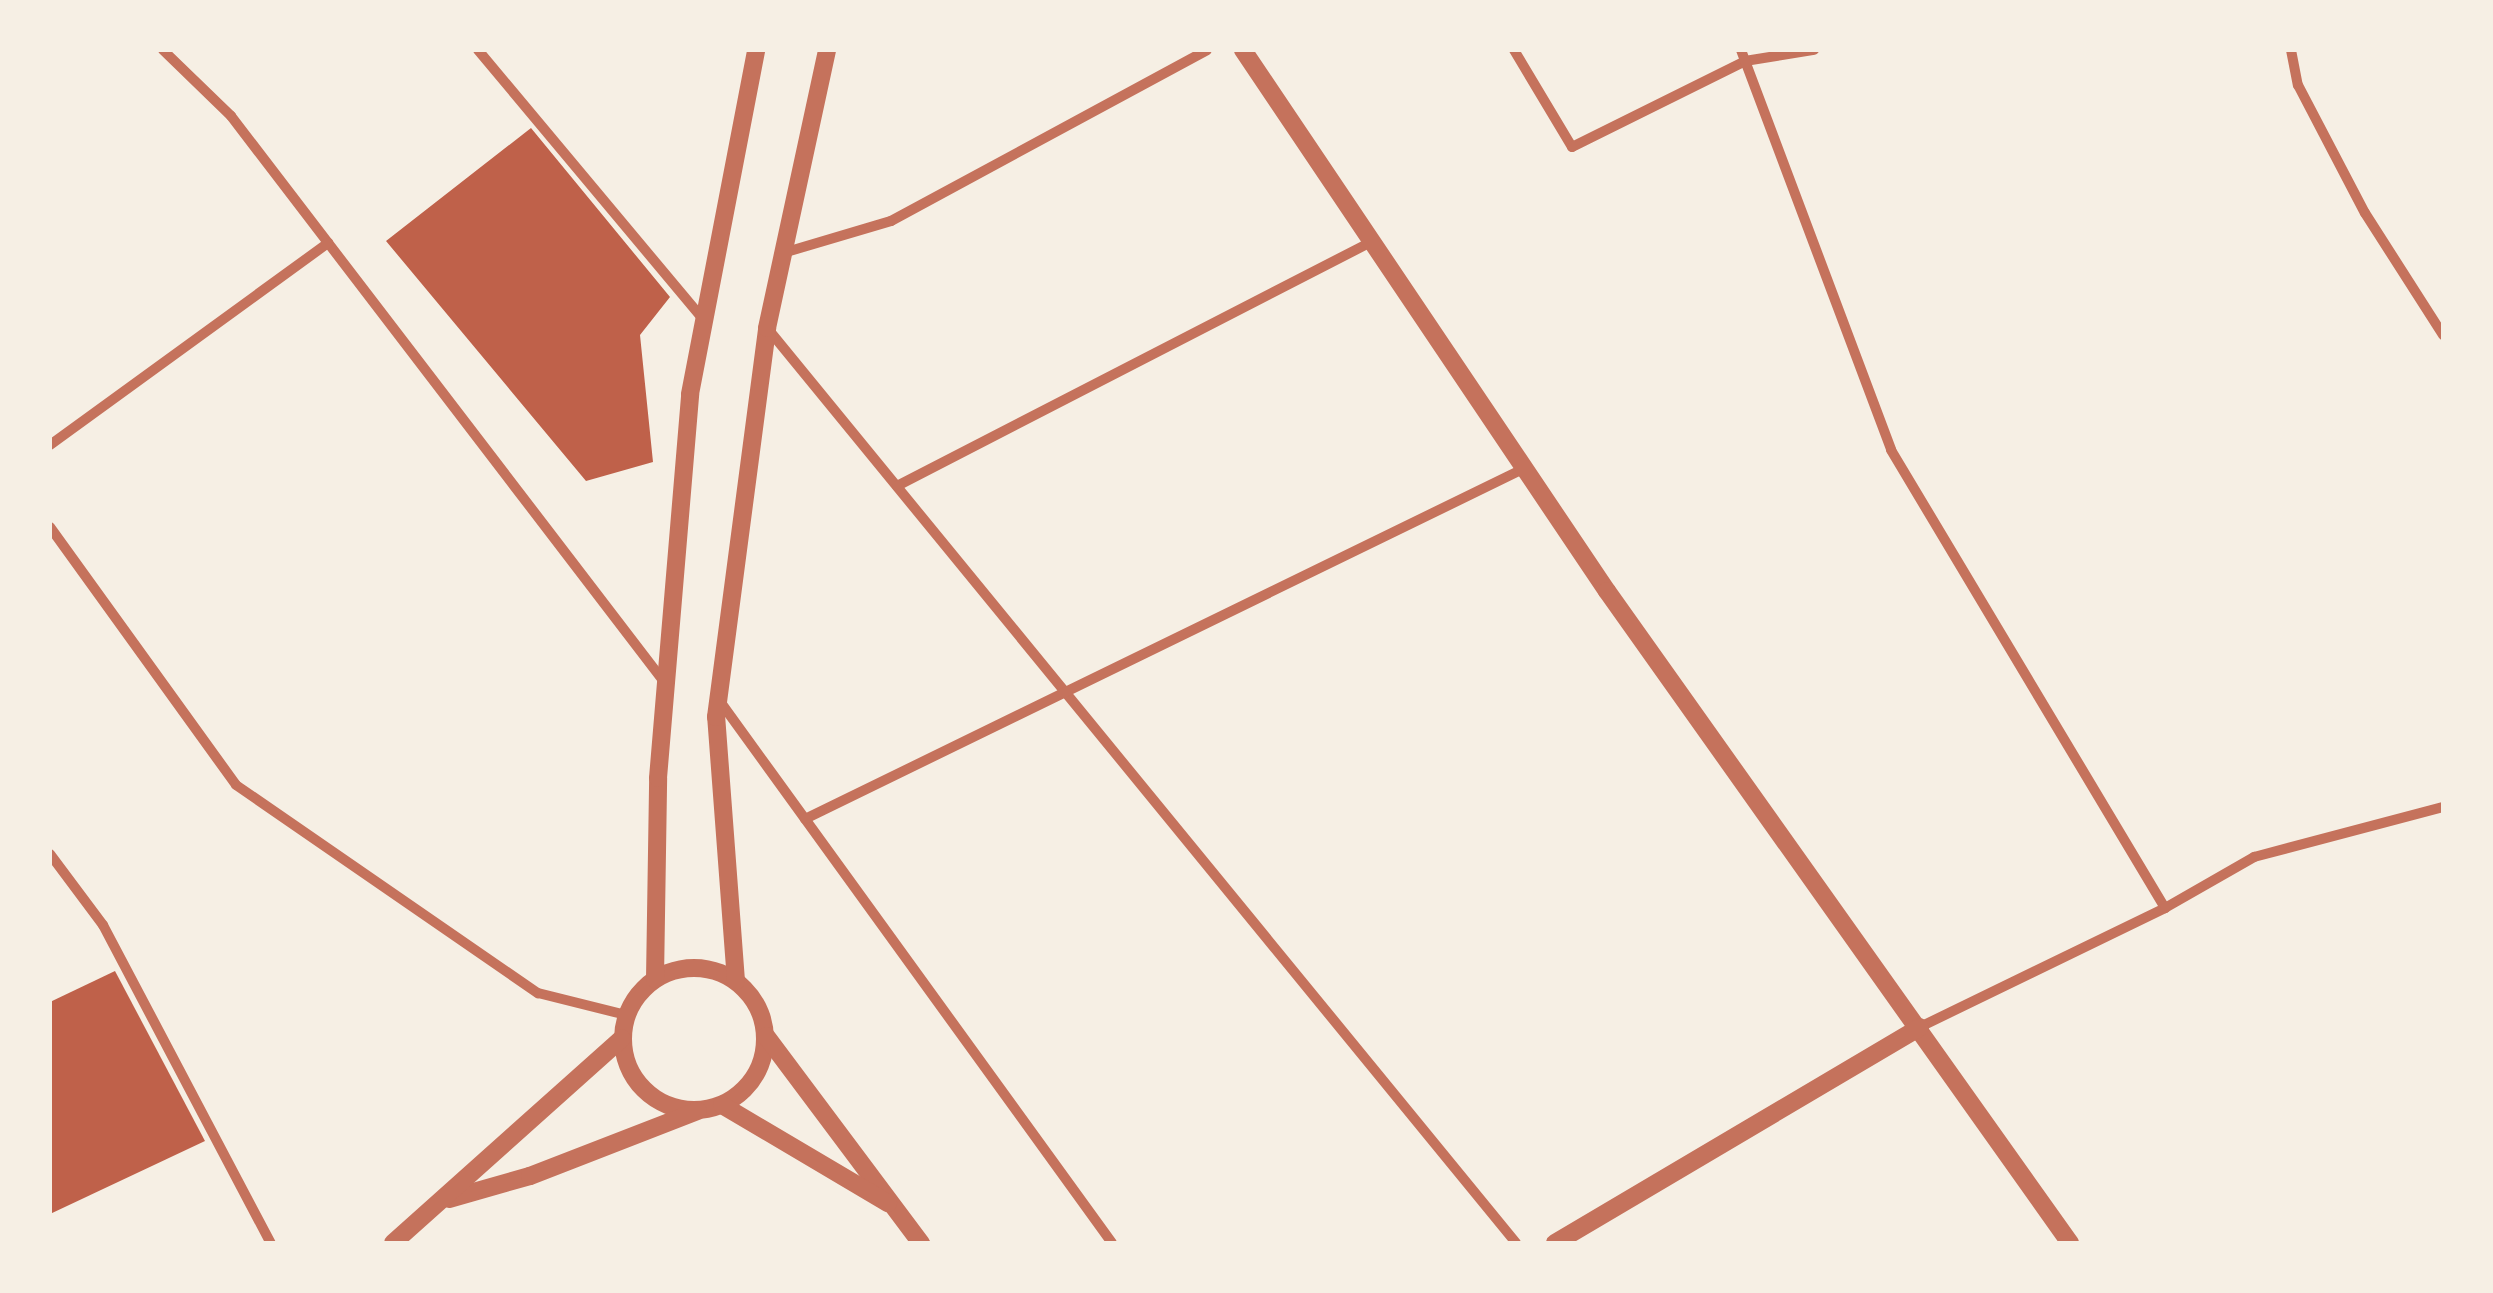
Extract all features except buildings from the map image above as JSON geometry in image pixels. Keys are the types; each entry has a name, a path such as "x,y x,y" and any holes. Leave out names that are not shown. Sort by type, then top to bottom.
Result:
{"street":[{"path":"163,50 232,116 666,685"},
{"path":"478,50 703,320"},
{"path":"655,979 666,685 690,394 756,50"},
{"path":"449,1199 530,1176 722,1105 756,1078 766,1036 762,1014 736,980 718,699 768,328 827,50"},
{"path":"783,254 891,222 1207,50"},
{"path":"1244,50 1525,468 2070,1243"},
{"path":"1514,50 1572,146 1743,56 1814,50"},
{"path":"2291,50 2298,85 2365,214 2443,335"},
{"path":"1743,56 1891,450 2165,908"},
{"path":"897,486 1372,241"},
{"path":"50,445 328,243"},
{"path":"768,328 1516,1243"},
{"path":"805,819 1525,468"},
{"path":"50,527 236,785 538,994 626,1015"},
{"path":"718,699 1112,1243"},
{"path":"1555,1243 1920,1026 2165,908 2254,857 2443,806"},
{"path":"50,854 102,925 271,1243"},
{"path":"700,1111 676,1109 646,1090 626,1061 622,1038 626,1015 655,979 696,967 736,980"},
{"path":"766,1036 921,1243"},
{"path":"394,1243 449,1199 532,1114 622,1038"},
{"path":"722,1105 896,1208"}]}
